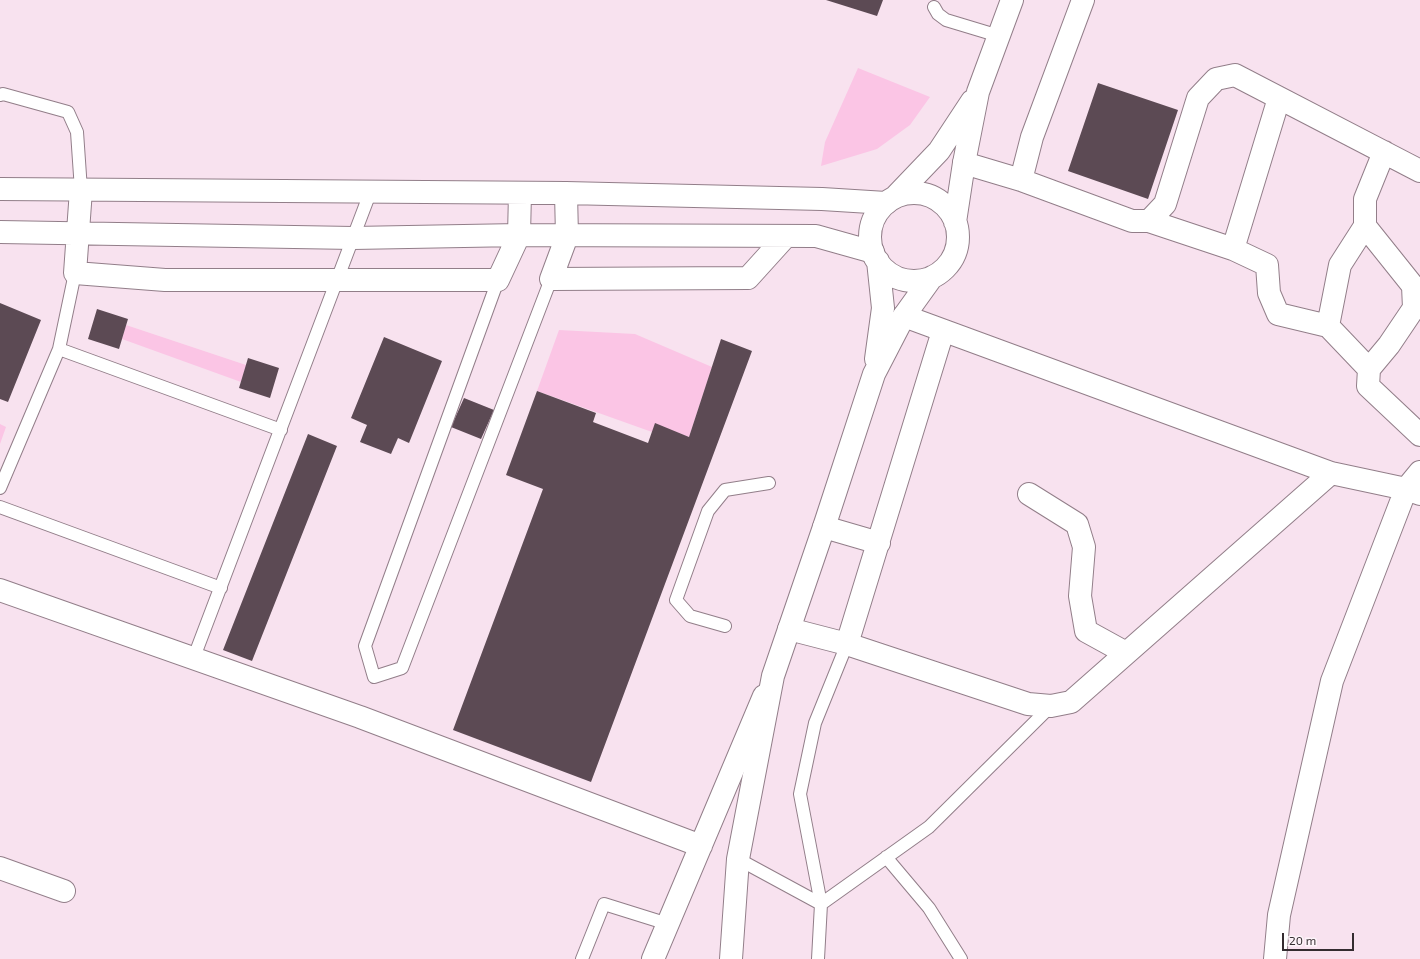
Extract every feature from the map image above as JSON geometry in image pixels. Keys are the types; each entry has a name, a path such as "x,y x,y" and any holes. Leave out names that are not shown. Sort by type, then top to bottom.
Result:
{"street":[{"path":"955,222 964,163 978,92 1012,0"},
{"path":"1022,180 1032,137 1083,0"},
{"path":"1149,221 1165,204 1198,98 1206,87 1216,79 1235,75 1420,171"},
{"path":"874,374 883,308 875,256 870,239 872,225 877,213 939,151 978,92"},
{"path":"1233,249 1279,98"},
{"path":"1328,326 1340,265 1365,226 1365,199 1384,152"},
{"path":"964,163 1022,180 1132,221 1149,221 1233,249 1268,265 1269,293 1278,314 1328,326 1369,369"},
{"path":"0,189 520,193 890,200 909,193 923,194 937,199 948,209 955,222 958,234 957,248 952,260 943,269 932,276 920,280 908,280 896,277 886,270 875,256 816,236 519,236 354,238 0,232"},
{"path":"81,190 75,273 165,280 498,280 519,236 520,193"},
{"path":"566,194 567,236 551,279 748,278 786,236"},
{"path":"1365,226 1413,286 1414,308 1389,345 1369,369 1368,386 1420,435"},
{"path":"653,959 772,676 824,527 874,374 904,316 932,276"},
{"path":"904,316 1331,473 1413,491"},
{"path":"847,644 943,331"},
{"path":"1274,959 1280,915 1332,681 1420,472"},
{"path":"788,629 847,644 1028,704 1051,706 1071,702 1331,473"},
{"path":"1029,494 1077,524 1084,547 1080,596 1086,631 1126,653"},
{"path":"824,527 879,543"},
{"path":"0,590 194,657 360,717 701,846"},
{"path":"731,959 738,859 772,676"},
{"path":"0,868 64,891"}],"lane":[{"path":"934,7 938,14 946,20 999,36"},
{"path":"0,95 3,94 68,112 77,132 81,190"},
{"path":"194,657 370,193"},
{"path":"0,488 59,349 75,273"},
{"path":"498,280 365,646 374,677 402,668 551,279"},
{"path":"59,349 280,430"},
{"path":"725,626 690,616 676,600 708,511 725,490 769,483"},
{"path":"0,507 221,588"},
{"path":"818,959 821,904 800,794 815,723 847,644"},
{"path":"821,904 929,827 1051,706"},
{"path":"886,857 929,908 961,959"},
{"path":"738,859 821,904"},
{"path":"582,959 604,904 668,924"}],"shaded area":[{"path":"858,68 930,97 910,125 877,149 821,166 825,142"},
{"path":"126,325 246,365 241,382 122,339"},
{"path":"559,330 635,334 712,367 689,437 655,424 652,432 537,391"},
{"path":"0,424 6,427 0,444"}],"building":[{"path":"826,0 883,0 877,16"},
{"path":"1098,83 1178,110 1148,199 1068,171"},
{"path":"0,303 41,320 8,402 0,399"},
{"path":"97,309 128,319 119,349 88,339"},
{"path":"384,337 442,361 409,443 398,438 391,454 360,442 367,425 351,418"},
{"path":"721,339 752,351 591,782 453,730 543,489 506,475 537,391 596,413 593,422 648,443 655,423 689,437"},
{"path":"248,358 279,368 270,398 239,388"},
{"path":"464,398 494,410 481,439 451,427"},
{"path":"308,434 337,446 252,661 223,650"}]}
